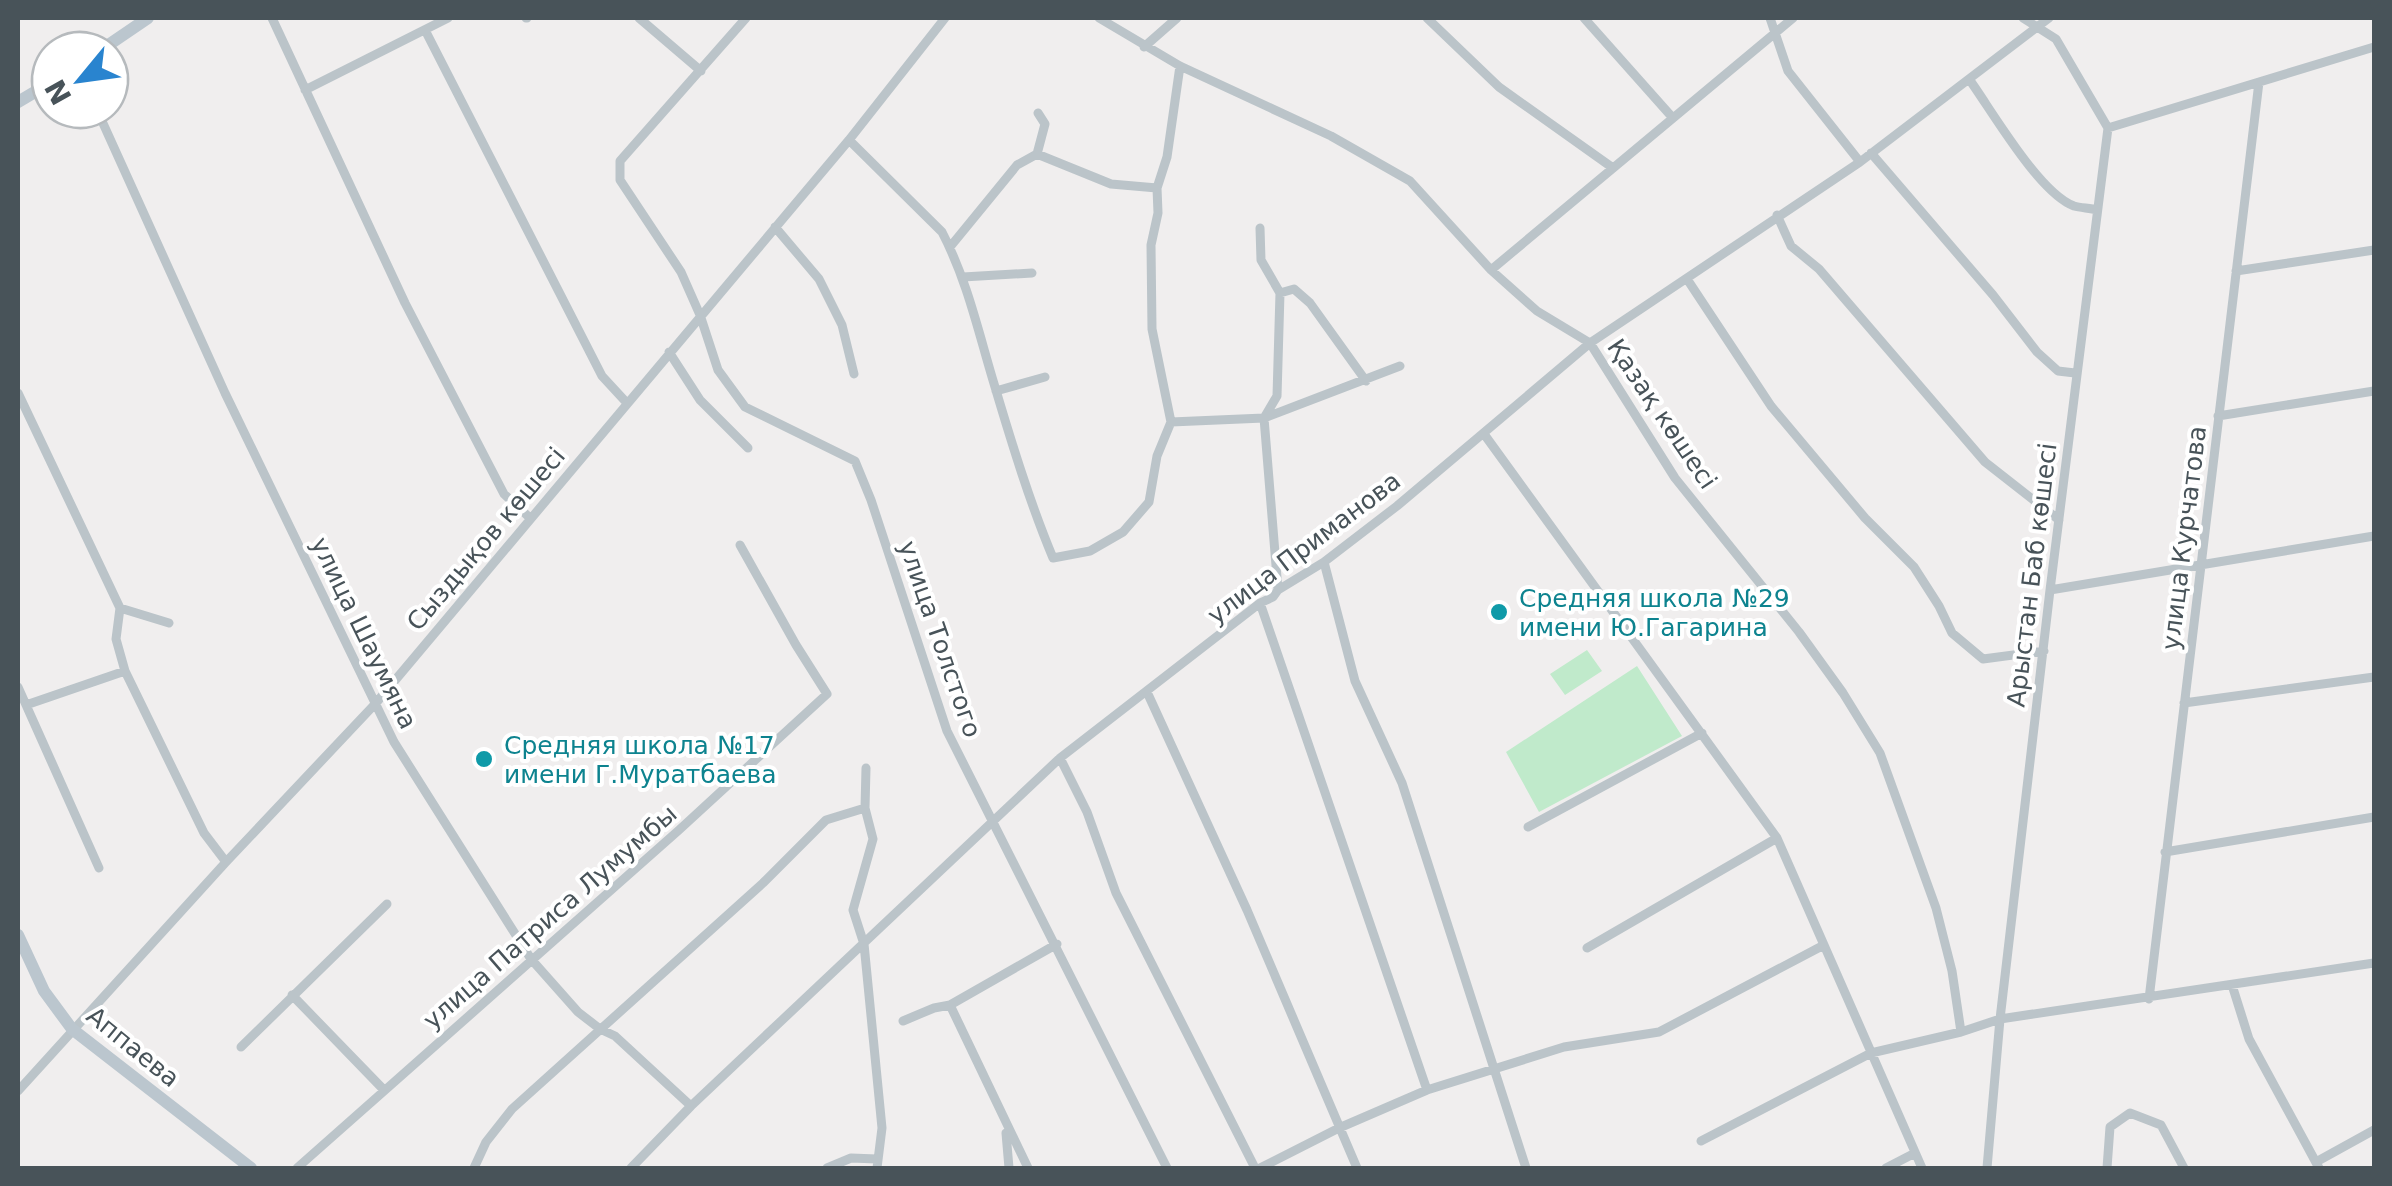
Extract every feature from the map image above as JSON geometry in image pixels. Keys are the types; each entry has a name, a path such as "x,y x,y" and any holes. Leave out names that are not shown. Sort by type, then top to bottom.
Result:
{"street":[{"path":"272,18 405,303 504,494 530,518"},
{"path":"306,90 448,18"},
{"path":"639,18 701,71 746,18"},
{"name":"Сыздықов көшесі","path":"18,1091 376,702 849,140 945,18"},
{"name":"Қазақ көшесі","path":"1099,18 1180,66 1331,136 1410,181 1492,270 1537,311 1590,342 1676,478 1799,632 1880,753 1936,908 1952,971 1961,1032"},
{"path":"1144,47 1178,18"},
{"path":"1427,18 1499,87 1613,168"},
{"path":"1584,18 1672,117"},
{"path":"1770,18 1788,71 1860,162"},
{"path":"1492,270 1793,18"},
{"path":"2023,18 2056,40 2108,128 2374,47"},
{"name":"улица Приманова","path":"631,1168 691,1106 1060,758 1260,603 1324,562 1484,434 1590,342 1860,162 2049,18"},
{"path":"425,30 602,376 626,402"},
{"path":"849,140 942,232 950,247 964,277 996,391 1053,558 1090,551 1123,532 1149,502 1157,456 1171,422 1152,329 1151,245 1158,213 1157,188 1167,157 1180,66"},
{"name":"улица Толстого","path":"701,71 620,161 620,180 682,272 718,370 745,407 855,461 947,731 1167,1168"},
{"path":"1970,79 2026,163 2044,182 2071,205 2097,210"},
{"name":"улица Курчатова","path":"2149,999 2258,82"},
{"path":"950,247 1017,165 1038,154 1045,124 1038,113"},
{"name":"Арыстан Баб көшесі","path":"1987,1168 2000,1019 2075,373 2108,128"},
{"name":"улица Шаумяна","path":"106,130 225,393 394,742 532,959 578,1012 614,1036 691,1106"},
{"path":"1870,153 1993,295 2036,352 2058,371 2075,373"},
{"path":"1038,154 1111,184 1157,188"},
{"path":"1777,216 1791,246 1819,269 1985,462 2060,520"},
{"path":"775,227 820,279 842,326 854,374"},
{"path":"1260,228 1261,260 1280,293 1277,396 1264,418 1278,590"},
{"path":"2236,270 2374,250"},
{"path":"964,277 1032,273"},
{"path":"1687,279 1771,406 1865,518 1914,568 1962,644 1984,659 2044,651"},
{"path":"1280,293 1294,288 1310,302 1366,381"},
{"path":"669,352 700,400 748,448"},
{"path":"1171,422 1264,418 1400,366"},
{"path":"996,391 1045,377"},
{"path":"2218,416 2374,391"},
{"path":"18,393 120,608 116,640 126,671 204,834 226,862"},
{"path":"1484,434 1776,838 1922,1168"},
{"path":"2050,590 2374,536"},
{"name":"улица Патриса Лумумбы","path":"296,1168 680,830 827,694 740,545"},
{"path":"1324,562 1356,681 1402,783 1526,1168"},
{"path":"1260,603 1427,1090"},
{"path":"120,608 169,623"},
{"path":"26,705 126,671"},
{"path":"2184,703 2374,677"},
{"path":"18,686 99,868"},
{"path":"1147,692 1248,910 1357,1168"},
{"path":"1528,827 1702,733"},
{"path":"1060,758 1087,812 1116,893 1257,1168 1427,1090 1564,1047 1658,1032 1824,945"},
{"path":"827,1168 851,1158 877,1164 882,1128 864,944 854,910 874,839 865,808 866,768"},
{"path":"474,1168 486,1142 512,1109 763,883 826,820 865,808"},
{"path":"2165,852 2374,818"},
{"path":"1587,948 1776,838"},
{"path":"241,1047 387,904"},
{"name":"Аппаева","path":"18,935 44,991 72,1029 251,1168"},
{"path":"903,1021 950,1006 1057,944"},
{"path":"1702,1141 1870,1053 2000,1019 2374,964"},
{"path":"2232,985 2249,1039 2318,1165 2374,1130"},
{"path":"292,995 384,1090"},
{"path":"950,1006 1027,1168"},
{"path":"2107,1168 2110,1127 2130,1113 2161,1125 2184,1168"},
{"path":"1005,1126 1009,1168"},
{"path":"1886,1168 1915,1153"}],"green space":[{"path":"1587,650 1602,671 1565,695 1550,674"},
{"path":"1637,666 1682,736 1539,812 1506,752"}],"place":[{"name":"Средняя школа №29 имени Ю.Гагарина","path":"1499,612"},
{"name":"Средняя школа №17 имени Г.Муратбаева","path":"484,759"}]}
